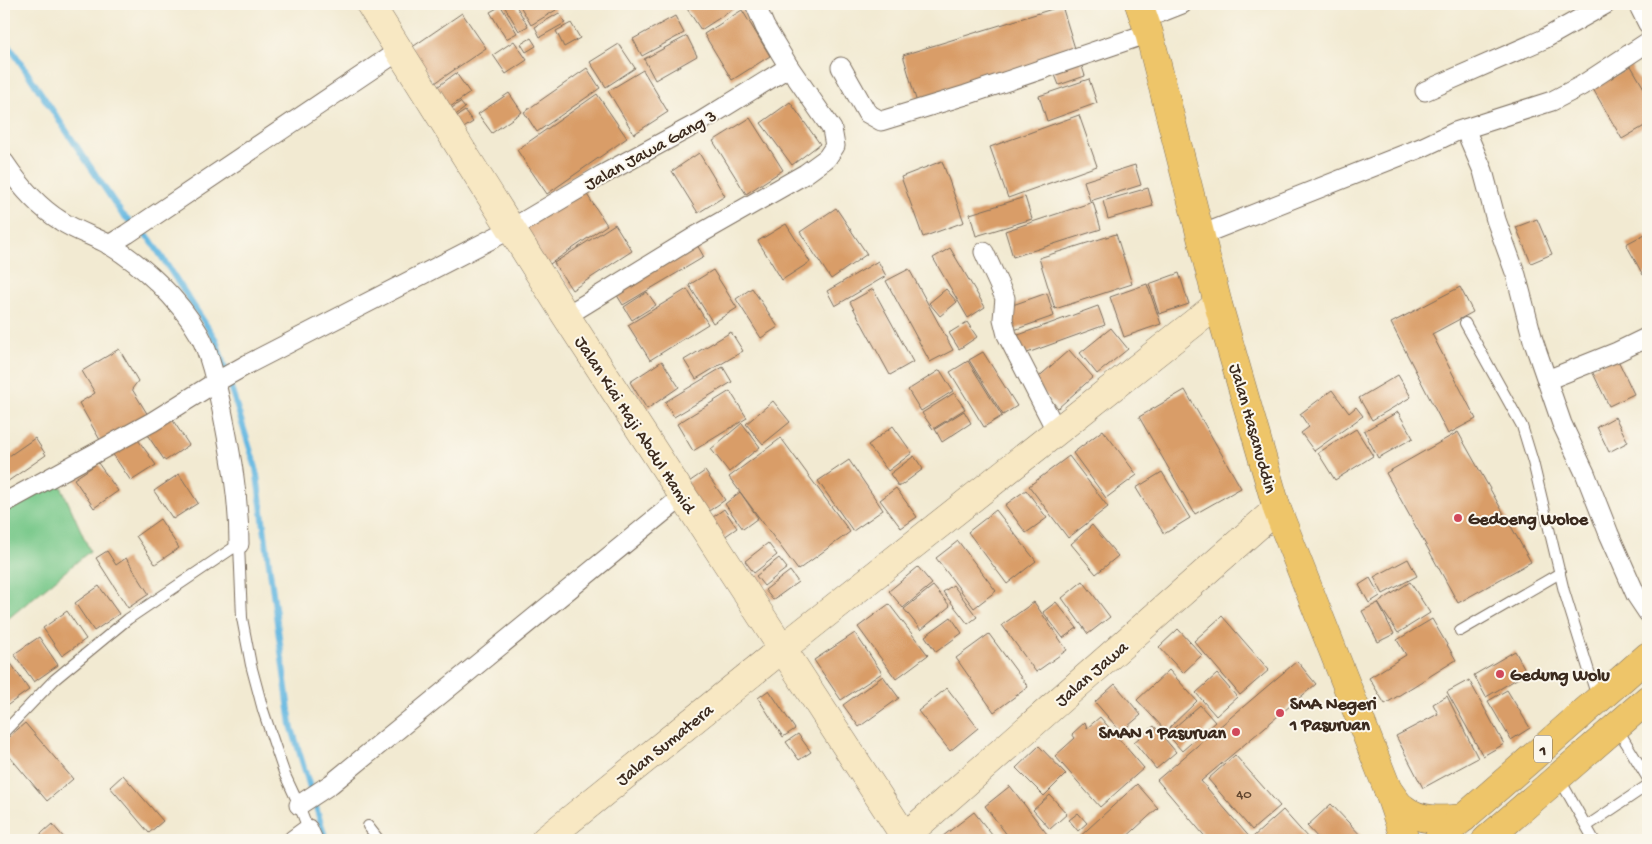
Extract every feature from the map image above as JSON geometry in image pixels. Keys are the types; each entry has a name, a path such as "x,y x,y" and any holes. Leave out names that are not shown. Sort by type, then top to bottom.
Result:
{"main road":[{"name":"Jalan Hasanuddin","path":"1144,19 1218,304 1278,509 1388,790 1405,840"},
{"name":"1","path":"1438,840 1648,656"},
{"name":"1","path":"1486,840 1648,699"},
{"path":"1388,790 1403,809 1419,817 1441,821 1464,818"}],"street":[{"path":"566,316 696,236 805,174 827,158 835,146 832,129 789,67 765,27 755,4"},
{"path":"840,67 867,113 881,121 966,95 1182,4"},
{"path":"1425,91 1544,39 1606,4"},
{"path":"1638,4 1648,24"},
{"name":"Jalan Kiai Haji Abdul Hamid","path":"379,7 400,50 511,229 682,496 783,648 904,839"},
{"path":"1201,235 1465,130 1552,101 1581,86 1648,42"},
{"path":"109,244 156,215 400,50"},
{"name":"Jalan Jawa Gang 3","path":"4,503 152,422 248,364 511,229 602,175 700,122 789,67"},
{"path":"1465,130 1483,171 1496,220 1516,276 1533,340 1562,424 1585,473 1636,596 1648,613"},
{"path":"4,162 36,201 60,221 109,244 144,270 164,288 188,315 220,380 234,469 239,544"},
{"path":"984,252 1005,298 1003,319 1007,335 1057,432"},
{"name":"Jalan Sumatera","path":"545,840 783,648 1218,304"},
{"path":"1547,380 1617,352 1648,337"},
{"path":"302,803 331,784 682,496"},
{"name":"Jalan Jawa","path":"904,839 1278,509"}],"lane":[{"path":"1465,323 1522,426 1533,462 1564,591 1598,700"},
{"path":"4,732 54,680 128,619 239,544"},
{"path":"239,544 242,618 251,665 263,710 285,775 302,803 304,837"},
{"path":"1460,631 1560,573"},
{"path":"1616,727 1648,779"},
{"path":"1559,777 1594,840"},
{"path":"1587,826 1648,785"},
{"path":"368,826 379,840"}],"green space":[{"path":"56,475 90,551 4,622 4,503"}],"building":[{"path":"503,4 515,4 528,26 519,31"},
{"path":"519,4 553,4 556,10 531,25"},
{"path":"684,4 741,4 701,30"},
{"path":"501,6 517,33 506,39 490,12"},
{"path":"1062,6 1077,55 917,103 903,55"},
{"path":"742,10 770,56 732,80 704,34"},
{"path":"462,13 486,48 435,83 411,48"},
{"path":"559,13 565,23 540,37 535,27"},
{"path":"675,16 684,33 642,56 633,39"},
{"path":"571,23 580,38 564,47 556,31"},
{"path":"687,36 697,56 655,80 644,59"},
{"path":"531,38 536,46 526,52 521,44"},
{"path":"514,41 527,60 506,74 493,55"},
{"path":"619,44 635,68 606,87 590,62"},
{"path":"1080,60 1085,76 1059,85 1053,70"},
{"path":"1631,66 1648,95 1648,124 1622,139 1593,89"},
{"path":"587,68 600,88 537,132 524,112"},
{"path":"643,70 668,112 634,134 608,91"},
{"path":"456,73 470,93 443,112 429,93"},
{"path":"1089,79 1097,103 1047,121 1039,96"},
{"path":"509,93 522,112 492,133 478,114"},
{"path":"597,94 627,138 547,194 517,150"},
{"path":"460,102 465,108 449,120 444,114"},
{"path":"790,102 820,144 792,165 761,123"},
{"path":"465,111 473,122 456,133 448,122"},
{"path":"1079,115 1097,166 1008,198 990,147"},
{"path":"750,118 783,170 746,194 713,141"},
{"path":"699,153 725,196 698,213 672,171"},
{"path":"942,161 964,222 923,237 901,177"},
{"path":"1135,165 1141,185 1090,201 1084,181"},
{"path":"582,187 607,225 544,268 519,231"},
{"path":"1148,188 1153,206 1108,219 1103,201"},
{"path":"1025,197 1032,219 976,236 970,214"},
{"path":"1093,202 1101,229 1013,257 1005,231"},
{"path":"836,208 867,254 831,279 800,232"},
{"path":"1537,219 1552,254 1531,263 1516,227"},
{"path":"615,224 632,251 572,290 554,263"},
{"path":"786,224 810,262 782,280 758,241"},
{"path":"1116,234 1132,284 1055,309 1039,258"},
{"path":"1645,234 1648,241 1648,272 1643,275 1626,244"},
{"path":"696,243 704,257 623,305 615,292"},
{"path":"950,248 985,307 968,318 933,258"},
{"path":"878,261 886,276 835,306 827,291"},
{"path":"909,269 953,350 930,362 886,281"},
{"path":"713,270 737,308 713,323 689,285"},
{"path":"1179,273 1189,304 1159,314 1149,284"},
{"path":"1147,284 1161,324 1124,337 1110,297"},
{"path":"1460,287 1473,312 1432,334 1476,419 1448,434 1391,323"},
{"path":"752,288 778,327 761,338 736,299"},
{"path":"687,289 708,324 650,360 628,325"},
{"path":"873,289 913,362 890,375 850,302"},
{"path":"946,289 957,302 940,316 929,303"},
{"path":"647,292 656,305 632,320 624,307"},
{"path":"1047,293 1054,316 1014,330 1007,307"},
{"path":"1098,306 1105,325 1019,356 1013,337"},
{"path":"967,322 977,337 959,349 949,333"},
{"path":"1111,328 1128,349 1097,374 1080,353"},
{"path":"731,332 743,351 696,379 684,360"},
{"path":"119,349 138,381 132,389 151,420 104,447 79,403 95,393 82,371"},
{"path":"1069,350 1093,377 1058,408 1034,381"},
{"path":"983,352 1017,406 1003,415 969,360"},
{"path":"1616,356 1634,394 1609,406 1591,369"},
{"path":"662,361 679,387 647,409 630,382"},
{"path":"968,361 1002,416 984,427 950,372"},
{"path":"723,367 732,382 674,417 665,402"},
{"path":"940,370 953,391 921,411 908,390"},
{"path":"1398,375 1411,397 1372,420 1359,398"},
{"path":"1185,390 1241,488 1195,514 1139,417"},
{"path":"1332,390 1349,413 1356,407 1363,416 1314,451 1301,433 1309,427 1300,414"},
{"path":"730,391 747,418 693,451 677,424"},
{"path":"954,393 965,409 933,429 922,413"},
{"path":"773,401 790,422 763,444 746,424"},
{"path":"964,411 971,423 942,442 935,429"},
{"path":"1398,412 1413,438 1378,458 1364,431"},
{"path":"170,416 189,445 165,461 146,433"},
{"path":"1615,417 1628,442 1609,452 1597,427"},
{"path":"742,423 760,447 729,472 711,449"},
{"path":"893,426 912,453 888,471 868,445"},
{"path":"1356,429 1373,456 1335,480 1318,453"},
{"path":"1103,430 1137,475 1106,498 1073,453"},
{"name":"Gedoeng Woloe","path":"1458,432 1531,562 1458,603 1386,473"},
{"path":"136,437 156,465 131,481 112,453"},
{"path":"35,438 46,455 4,484 4,448 9,456"},
{"path":"781,438 850,532 798,570 729,477"},
{"path":"914,456 923,469 899,487 890,474"},
{"path":"1069,456 1108,507 1068,538 1029,486"},
{"path":"849,460 883,510 853,531 818,481"},
{"path":"98,463 118,491 94,508 74,479"},
{"path":"705,471 725,500 703,515 683,486"},
{"path":"1162,472 1190,518 1164,534 1136,488"},
{"path":"179,474 198,503 173,519 154,491"},
{"path":"896,488 917,517 901,528 880,500"},
{"path":"1026,490 1047,518 1026,533 1005,505"},
{"path":"740,492 758,518 743,529 725,504"},
{"path":"724,509 737,528 717,542 705,523"},
{"path":"996,510 1036,561 1007,584 968,532"},
{"path":"160,519 179,548 155,564 136,536"},
{"path":"1092,525 1118,556 1096,574 1071,544"},
{"path":"958,541 996,591 974,608 936,558"},
{"path":"768,543 777,555 754,573 745,561"},
{"path":"107,551 116,565 126,558 149,594 128,608 96,558"},
{"path":"779,558 787,568 764,586 756,576"},
{"path":"1408,559 1417,576 1383,594 1374,577"},
{"path":"918,567 932,584 903,608 889,591"},
{"path":"790,571 798,582 773,600 765,590"},
{"path":"1370,578 1380,596 1369,603 1359,585"},
{"path":"1083,581 1110,617 1088,634 1062,598"},
{"path":"1410,582 1430,613 1398,633 1378,603"},
{"path":"953,585 977,617 968,624 943,592"},
{"path":"99,586 119,614 94,631 75,603"},
{"path":"933,586 950,606 921,630 904,609"},
{"path":"1034,602 1067,650 1036,672 1002,625"},
{"path":"1056,602 1077,628 1063,638 1043,612"},
{"path":"1378,603 1394,634 1378,642 1362,611"},
{"path":"889,604 928,655 896,679 858,627"},
{"path":"67,611 86,639 62,656 43,628"},
{"path":"1222,616 1269,670 1240,695 1194,641"},
{"path":"951,617 962,633 936,652 925,636"},
{"path":"1432,619 1456,660 1385,704 1369,678 1406,655 1397,640"},
{"path":"1178,629 1202,655 1183,673 1159,647"},
{"path":"855,633 882,673 841,700 814,660"},
{"path":"989,634 1028,687 994,712 956,658"},
{"path":"39,637 58,665 34,682 14,654"},
{"name":"Gedung Wolu","path":"1515,651 1527,673 1486,697 1474,675"},
{"name":"SMAN 1 Pasuruan","path":"1297,661 1316,684 1201,781 1252,840 1208,840 1157,780"},
{"path":"10,662 29,690 5,707 4,666"},
{"path":"1169,670 1197,701 1166,731 1137,700"},
{"path":"1217,674 1237,697 1216,716 1196,693"},
{"path":"883,676 899,698 859,727 843,705"},
{"path":"1469,680 1504,744 1483,756 1447,692"},
{"path":"1115,684 1141,715 1121,732 1095,702"},
{"path":"947,688 978,728 950,751 918,711"},
{"path":"769,690 795,729 783,737 758,698"},
{"name":"Gedung Wolu","path":"1507,690 1530,728 1511,740 1488,701"},
{"path":"1447,696 1478,758 1423,788 1396,736 1438,714 1433,704"},
{"path":"1200,705 1215,722 1182,751 1167,734"},
{"path":"1100,717 1144,768 1100,807 1055,756 1075,738 1072,734 1085,722 1087,728"},
{"path":"25,723 73,779 47,801 4,750 4,741"},
{"path":"1154,726 1176,752 1156,769 1134,742"},
{"path":"798,734 811,752 799,760 786,742"},
{"path":"1039,746 1066,774 1044,796 1016,768"},
{"name":"SMAN 1 Pasuruan","path":"1235,755 1280,806 1252,830 1208,779"},
{"path":"123,775 163,821 149,833 110,787"},
{"path":"1137,784 1158,808 1123,840 1076,840"},
{"path":"1010,786 1047,834 1039,840 1011,840 985,806"},
{"path":"1050,795 1067,814 1050,829 1033,810"},
{"path":"1331,804 1365,840 1320,840 1307,826"},
{"path":"1283,810 1308,838 1305,840 1256,840 1253,837"},
{"path":"974,812 996,840 938,840"},
{"path":"1078,813 1087,823 1078,831 1069,820"},
{"path":"52,824 66,840 34,840"}],"waterway":[{"path":"4,38 122,214 150,239 216,340 256,468 291,725 326,840"}],"place":[{"name":"Gedoeng Woloe","path":"1458,518"},
{"name":"Gedung Wolu","path":"1500,674"},
{"name":"SMA Negeri 1 Pasuruan","path":"1280,713"},
{"name":"SMAN 1 Pasuruan","path":"1236,732"}]}
